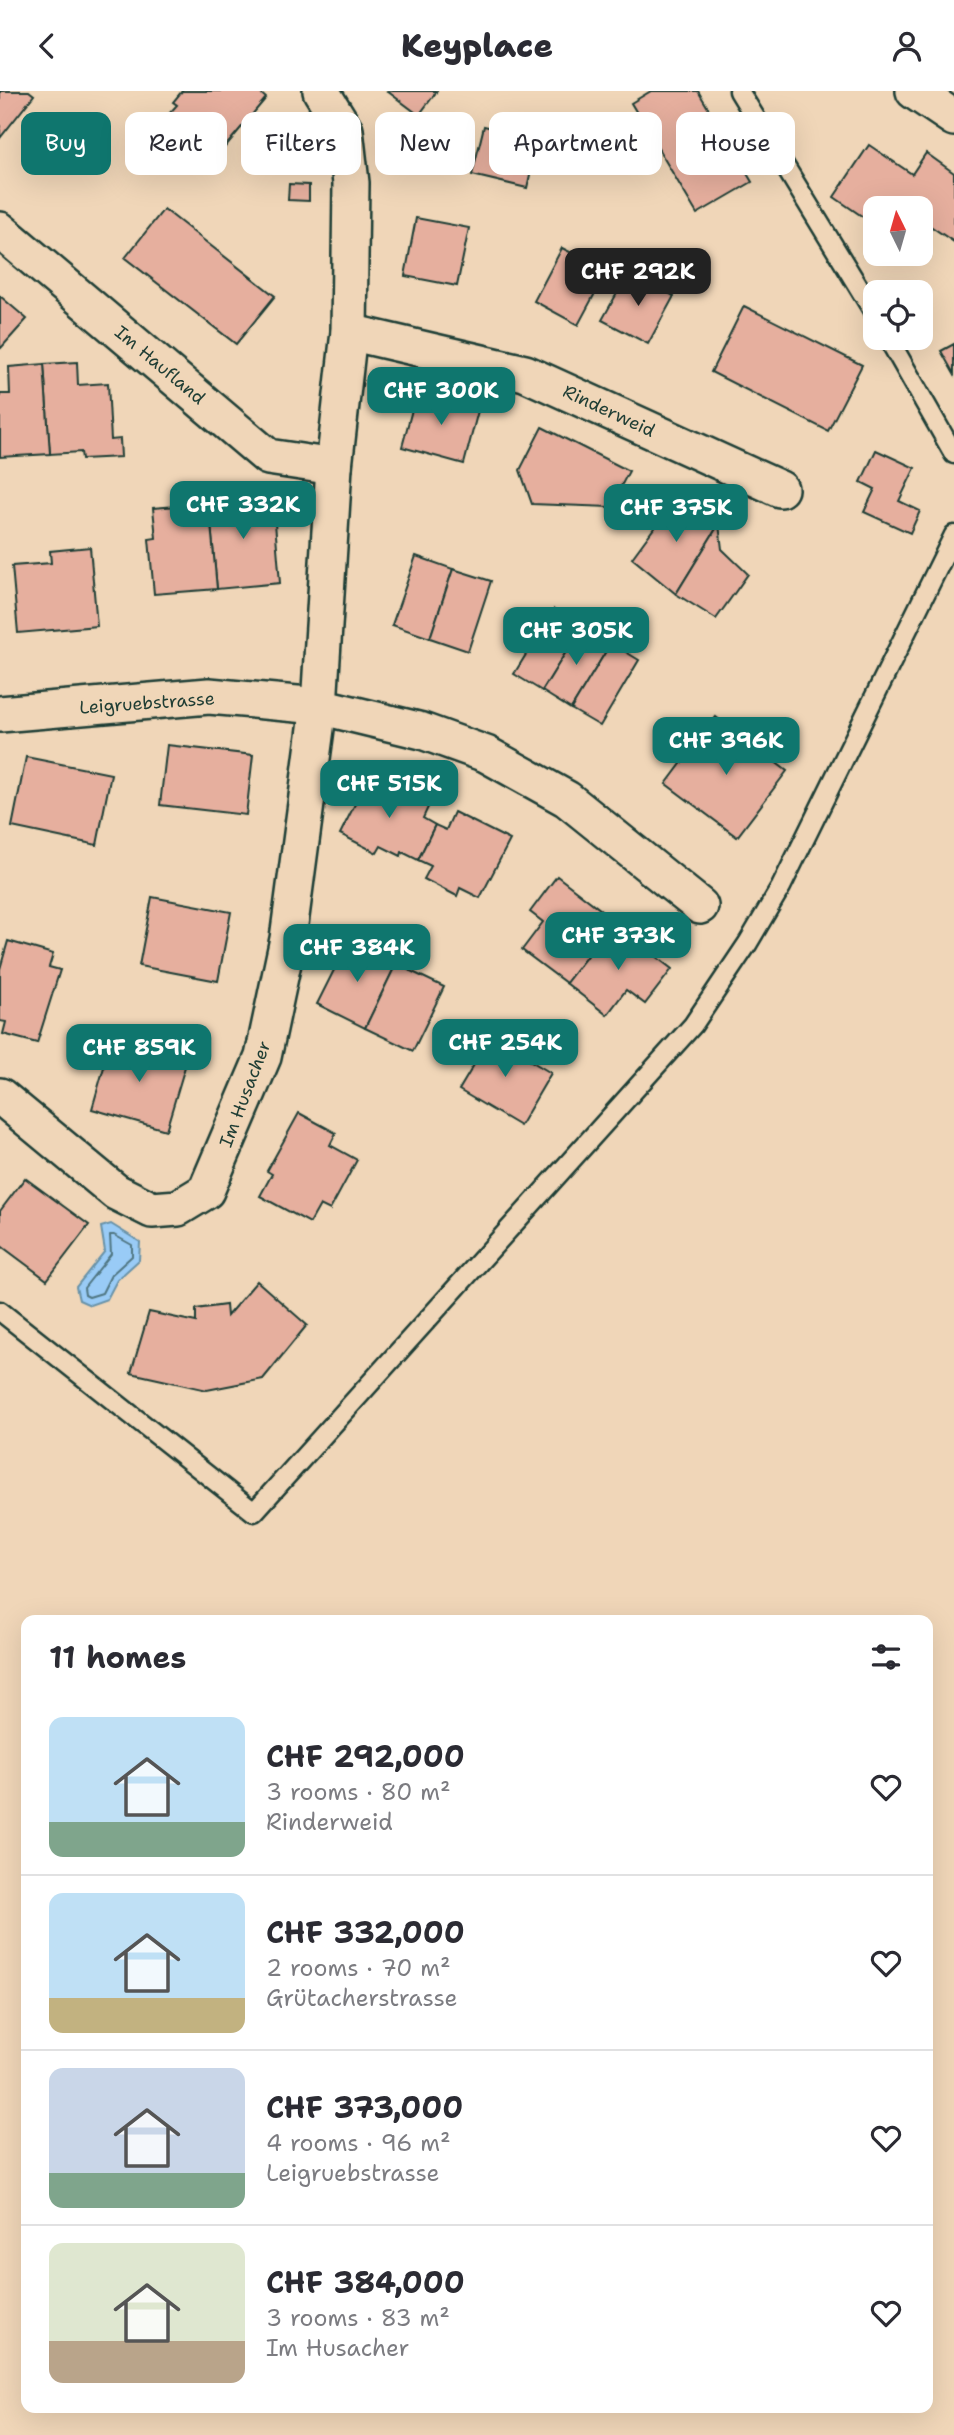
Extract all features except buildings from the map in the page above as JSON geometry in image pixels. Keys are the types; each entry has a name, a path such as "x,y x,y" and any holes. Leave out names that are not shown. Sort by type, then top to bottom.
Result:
{"street":[{"name":"Im Husacher","path":"0,1097 116,1192 152,1210 178,1208 206,1191 263,1057 288,939 319,706 334,467 349,332 351,183 345,130 321,91"},
{"path":"914,91 954,118"},
{"name":"Im Haufland","path":"0,230 268,457 334,467"},
{"name":"Rinderweid","path":"349,332 525,373 780,489"},
{"name":"Leigruebstrasse","path":"0,714 209,696 319,706 422,731 486,754 567,799 700,907"}],"lane":[{"path":"738,91 863,294"},
{"path":"895,350 954,454"},
{"path":"0,1311 254,1512 693,1024 748,943 781,887 954,535"}],"water":[{"path":"111,1224 140,1242 139,1260 117,1280 107,1299 90,1305 79,1300 76,1287 105,1251 101,1227"}]}
